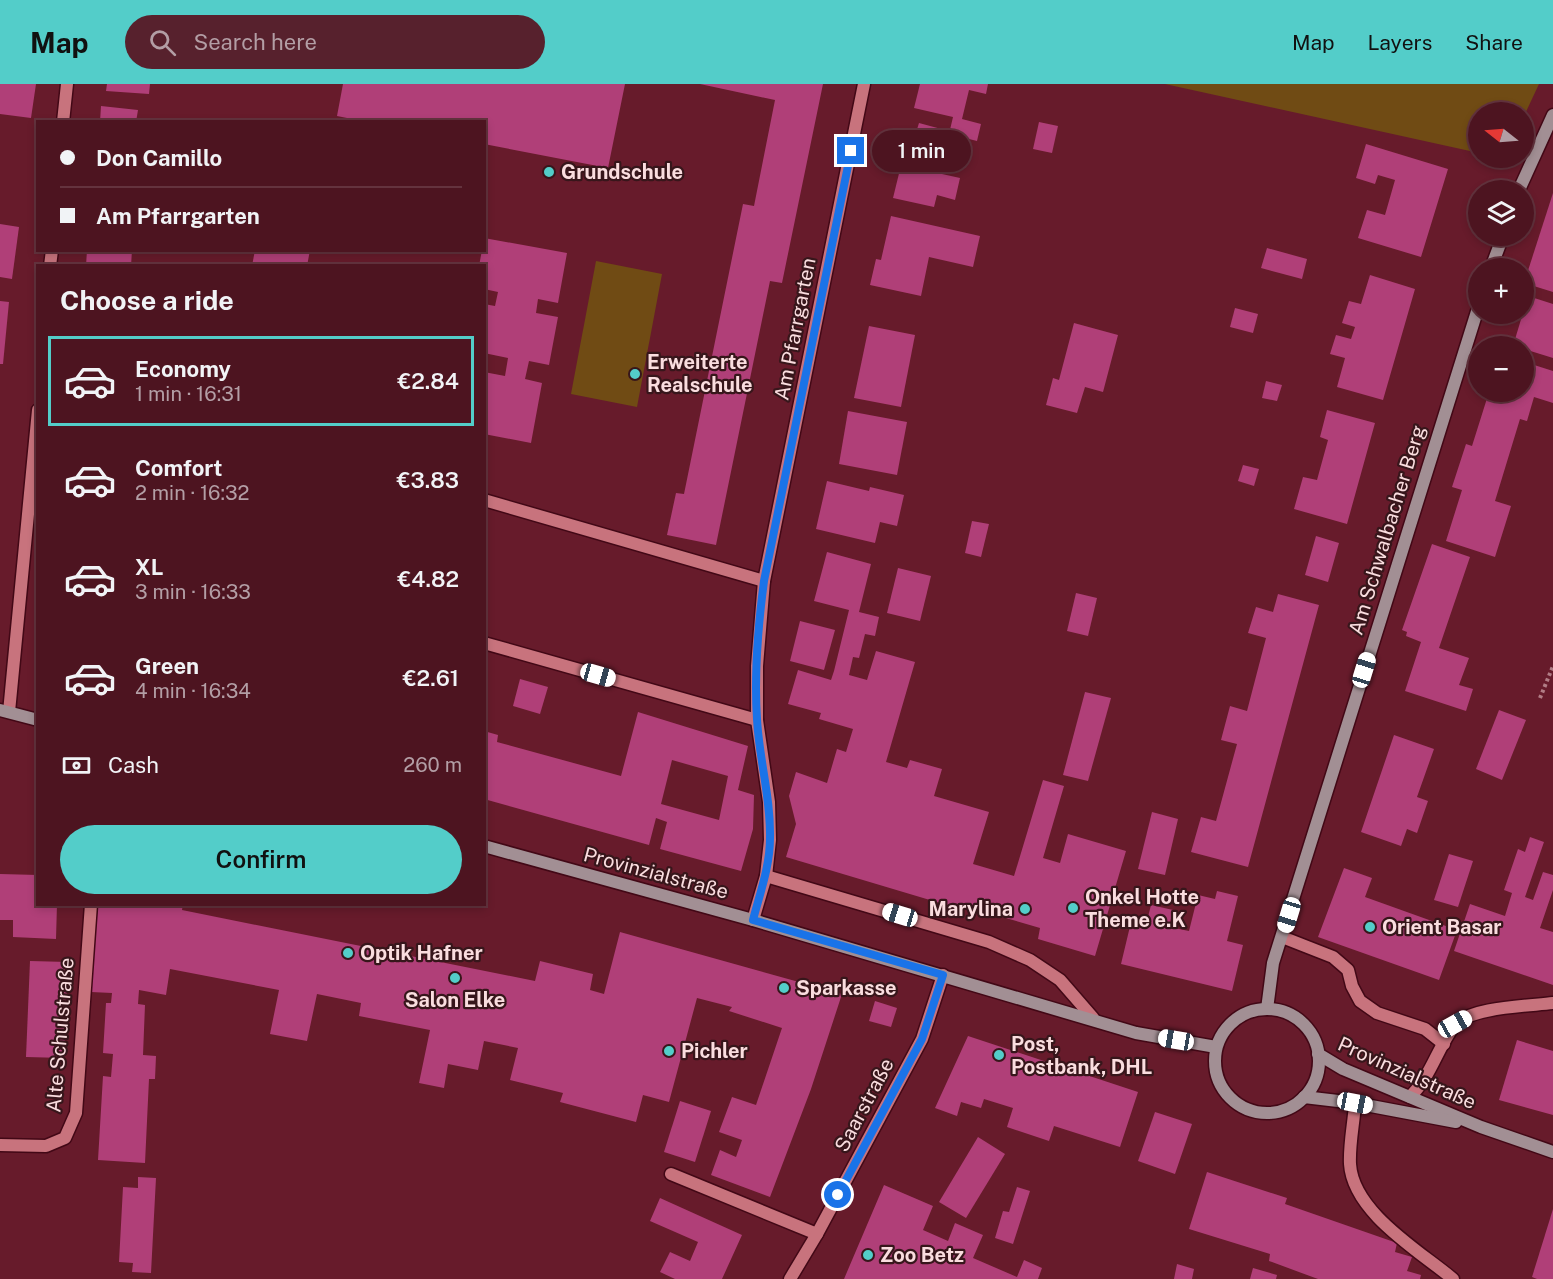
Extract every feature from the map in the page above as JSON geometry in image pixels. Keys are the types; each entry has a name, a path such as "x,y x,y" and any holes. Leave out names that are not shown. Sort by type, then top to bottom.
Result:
{"main road":[{"path":"1524,180 1553,115"},
{"name":"Am Schwalbacher Berg","path":"1267,1009 1273,963 1473,324"},
{"path":"4,711 36,719"},
{"name":"Provinzialstraße","path":"486,847 753,920 1093,1018 1136,1033 1216,1047"},
{"path":"1267,1009 1295,1017 1310,1034 1318,1054 1318,1070 1313,1085 1304,1097 1290,1108 1274,1113 1257,1113 1240,1106 1227,1096 1218,1081 1214,1064 1216,1047 1223,1032 1235,1019 1250,1011 1267,1009"},
{"name":"Provinzialstraße","path":"1318,1054 1343,1069 1481,1127 1553,1152"},
{"name":"Provinzialstraße","path":"1304,1097 1355,1103 1481,1127"}],"street":[{"path":"63,120 66,84"},
{"name":"Am Pfarrgarten","path":"753,920 765,876 770,840 769,802 757,720 757,654 764,581 864,84"},
{"path":"4,711 36,428"},
{"path":"486,501 764,581"},
{"path":"486,644 757,720"},
{"name":"Provinzialstraße","path":"765,876 989,942 1030,960 1060,980 1093,1018"},
{"name":"Alte Schulstraße","path":"0,1145 46,1146 65,1138 76,1113 91,906"},
{"path":"1282,937 1333,957 1348,970 1352,986 1360,1001 1377,1012 1447,1039"},
{"name":"Saarstraße","path":"790,1279 817,1234 922,1039 943,975"},
{"path":"1410,1097 1424,1083 1455,1024 1470,1016 1553,1003"},
{"path":"1355,1103 1350,1164 1359,1195 1370,1210 1453,1279"},
{"path":"670,1174 817,1234"}],"path":[{"path":"1540,698 1553,666"}],"shaded area":[{"path":"1165,84 1539,84 1531,102 1468,102 1468,151"},
{"path":"596,261 662,274 637,407 571,394"}],"building":[{"path":"0,84 36,84 31,118 0,114"},
{"path":"107,84 150,84 149,94 106,91"},
{"path":"343,84 625,84 608,168 486,144 486,120 357,120 337,116"},
{"path":"700,84 823,84 782,283 770,281 716,545 667,535 676,493 684,494 743,204 754,206 775,100"},
{"path":"920,84 988,84 986,94 969,90 962,119 981,124 977,141 949,134 953,117 914,108"},
{"path":"101,106 138,110 136,120 100,120"},
{"path":"1039,122 1058,126 1052,153 1033,149"},
{"path":"919,123 945,130 941,146 914,139"},
{"path":"1366,144 1448,169 1421,257 1358,238 1367,210 1385,215 1395,180 1378,175 1375,184 1356,178"},
{"path":"924,147 947,152 942,174 960,178 955,200 937,195 934,207 893,198 904,153 922,157"},
{"path":"1553,193 1553,292 1534,286 1534,258 1532,258"},
{"path":"891,216 980,236 973,267 929,257 921,296 870,285 876,259 881,260"},
{"path":"0,224 19,227 12,279 0,277"},
{"path":"486,238 567,253 558,303 538,299 536,313 558,317 549,365 529,361 525,379 542,383 531,443 486,434 486,372 505,376 508,358 486,353 486,304 495,306 498,292 486,289 486,264 479,264 482,252 486,252"},
{"path":"1267,248 1307,259 1302,279 1261,268"},
{"path":"87,252 132,252 131,264 86,264"},
{"path":"255,252 310,252 307,264 252,264"},
{"path":"1370,275 1415,289 1383,400 1337,387 1345,358 1330,354 1336,335 1351,339 1355,327 1342,323 1349,301 1361,304"},
{"path":"1534,298 1553,304 1553,358 1534,352 1534,336 1516,336 1520,324 1534,324"},
{"path":"0,301 9,302 3,364 0,364"},
{"path":"1235,308 1258,314 1253,333 1230,327"},
{"path":"1074,323 1118,335 1103,392 1085,387 1077,413 1046,405 1053,378 1059,380"},
{"path":"869,326 915,335 901,407 854,398"},
{"path":"1534,365 1553,371 1553,403 1534,397"},
{"path":"1266,381 1282,385 1277,401 1262,398"},
{"path":"1486,402 1533,402 1527,421 1520,419 1495,501 1511,506 1495,557 1446,541 1462,490 1452,487 1466,444 1472,446"},
{"path":"1327,410 1375,423 1347,524 1294,509 1303,477 1317,480 1328,440 1320,437"},
{"path":"848,411 907,422 897,475 839,464"},
{"path":"1243,465 1259,469 1254,486 1238,481"},
{"path":"827,481 869,491 870,487 904,495 897,526 880,522 875,543 816,529"},
{"path":"972,521 989,524 981,557 965,553"},
{"path":"1316,536 1339,543 1328,582 1305,575"},
{"path":"1432,544 1470,557 1439,648 1469,658 1459,685 1473,689 1466,711 1405,691 1421,642 1406,636 1407,632 1402,630"},
{"path":"827,552 871,564 859,612 879,617 875,636 865,634 859,658 853,657 849,675 867,680 876,651 915,662 886,762 907,768 910,760 942,769 934,796 989,812 973,864 1014,876 1043,780 1064,786 1043,858 1060,863 1068,834 1126,851 1095,956 1038,939 1040,928 961,905 960,909 786,857 796,824 789,796 796,772 827,783 837,749 846,752 853,729 819,719 821,713 788,704 798,670 831,680 834,671 849,610 814,601"},
{"path":"898,568 931,576 920,621 887,613"},
{"path":"1076,593 1097,598 1088,636 1067,631"},
{"path":"1278,594 1319,605 1248,867 1191,852 1201,817 1216,821 1237,744 1221,740 1230,706 1247,711 1266,638 1248,633 1256,607 1273,612"},
{"path":"800,621 835,630 824,670 790,661"},
{"path":"520,679 548,687 540,714 513,706"},
{"path":"1085,692 1111,698 1088,781 1063,775"},
{"path":"1499,710 1526,720 1502,780 1476,769"},
{"path":"638,712 748,746 738,790 754,795 753,829 741,871 660,849 667,822 656,818 649,845 486,800 486,732 498,735 497,742 621,776","holes":["672,760 728,776 719,820 661,804"]},
{"path":"1394,735 1434,749 1417,797 1428,801 1417,833 1407,829 1401,846 1361,832"},
{"path":"1152,812 1178,819 1165,875 1138,869"},
{"path":"1530,837 1544,842 1525,897 1533,900 1543,872 1553,875 1553,890 1540,928 1553,932 1553,985 1454,951 1470,904 1505,916 1512,893 1504,890 1518,849 1525,852"},
{"path":"1449,854 1473,861 1458,907 1434,900"},
{"name":"Orient Basar","path":"1344,868 1372,878 1365,897 1457,930 1439,980 1318,937"},
{"path":"0,874 36,875 36,906 57,906 56,939 13,937 13,920 0,920"},
{"path":"1217,891 1238,896 1227,941 1243,945 1232,991 1121,964 1132,918 1147,921 1151,905 1173,910 1169,927 1189,931 1198,895 1215,899"},
{"path":"98,906 183,906 182,910 535,981 540,961 593,974 590,990 604,994 620,932 842,994 811,1089 770,1197 711,1175 720,1150 736,1157 742,1140 719,1132 732,1097 756,1105 782,1028 729,1011 732,1007 697,998 669,1102 643,1095 636,1122 560,1102 563,1093 510,1080 518,1048 484,1041 478,1070 448,1064 444,1088 419,1083 430,1030 359,1016 361,1003 317,994 307,1041 270,1034 279,990 170,969 166,995 139,990 138,1004 145,1005 143,1055 156,1056 155,1079 149,1079 145,1163 98,1160 103,1076 111,1077 113,1054 103,1053 106,1003 111,1003 112,993 91,992"},
{"path":"30,961 68,962 64,1058 26,1057"},
{"path":"875,1001 897,1008 891,1027 869,1021"},
{"path":"968,1036 1138,1092 1120,1147 1054,1126 1049,1141 1007,1127 1013,1108 984,1099 981,1108 961,1102 957,1116 935,1108"},
{"path":"1517,1040 1553,1051 1553,1115 1499,1100"},
{"path":"680,1101 711,1111 695,1162 664,1152"},
{"path":"1155,1112 1192,1124 1175,1174 1138,1161"},
{"path":"978,1137 1005,1154 966,1218 939,1202"},
{"path":"1207,1172 1287,1198 1285,1204 1397,1243 1395,1252 1412,1257 1407,1271 1421,1275 1420,1279 1318,1279 1269,1261 1270,1254 1189,1229"},
{"path":"138,1177 156,1178 151,1273 132,1272 133,1263 119,1262 123,1187 138,1188"},
{"path":"884,1185 933,1206 923,1230 948,1241 955,1223 983,1235 973,1258 1017,1277 1024,1260 1042,1268 1038,1279 844,1279"},
{"path":"1017,1187 1030,1191 1013,1244 995,1238 1003,1211 1009,1212"},
{"path":"660,1198 742,1235 722,1279 675,1279 660,1272 670,1252 690,1261 698,1242 650,1221"},
{"path":"1553,1209 1553,1279 1537,1279 1532,1277"},
{"path":"1177,1264 1194,1269 1192,1279 1174,1279"},
{"path":"1253,1268 1277,1275 1276,1279 1250,1279"}],"place":[{"name":"Grundschule","path":"549,172"},
{"name":"Erweiterte Realschule","path":"635,374"},
{"name":"Onkel Hotte Theme e.K","path":"1073,908"},
{"name":"Marylina","path":"1025,909"},
{"name":"Orient Basar","path":"1370,927"},
{"name":"Optik Hafner","path":"348,953"},
{"name":"Salon Elke","path":"455,978"},
{"name":"Sparkasse","path":"784,988"},
{"name":"Pichler","path":"669,1051"},
{"name":"Post, Postbank, DHL","path":"999,1055"},
{"name":"Zoo Betz","path":"868,1255"}],"route":[{"path":"838,1195 922,1039 943,975 753,920 765,876 770,840 769,802 757,720 759,618 764,581 851,151"}]}
